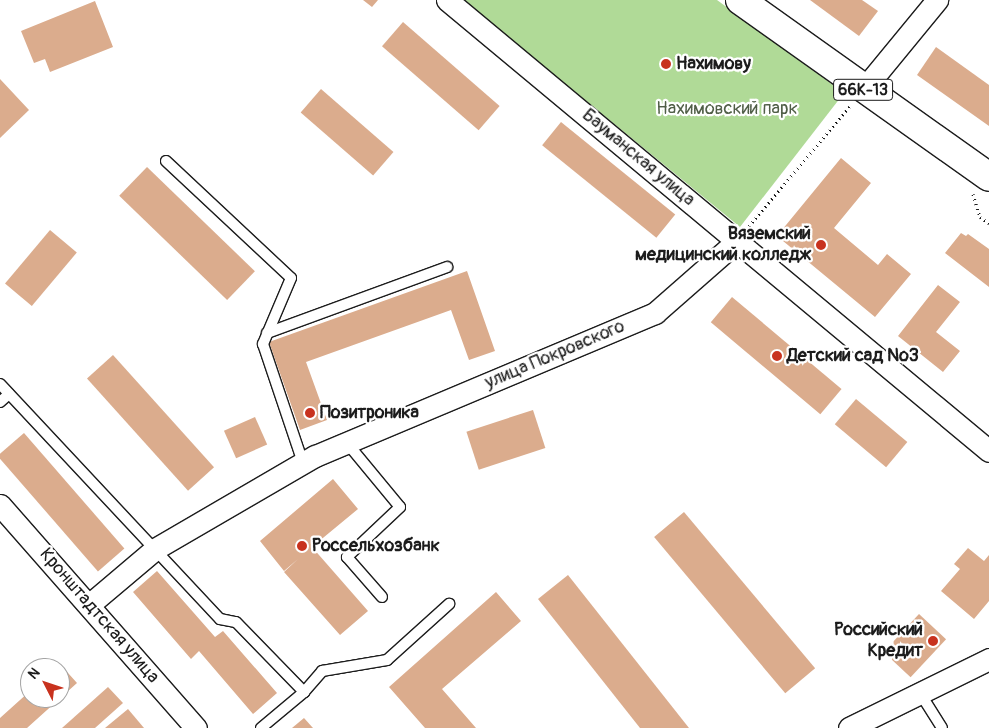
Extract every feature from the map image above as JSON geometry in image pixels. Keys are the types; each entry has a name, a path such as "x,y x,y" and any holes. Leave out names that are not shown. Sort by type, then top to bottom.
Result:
{"main road":[{"name":"66К-13","path":"740,0 863,90 989,177"}],"street":[{"name":"Бауманская улица","path":"447,0 738,240 989,451"},
{"path":"863,90 937,0"},
{"name":"улица Покровского","path":"90,604 155,549 303,463 655,313 738,240"},
{"name":"Кронштадтская улица","path":"0,505 90,604 196,728"},
{"path":"849,728 989,659"}],"lane":[{"path":"166,161 292,278 262,344 303,463"},
{"path":"267,333 447,267"},
{"path":"0,384 220,618 236,622 304,692"},
{"path":"0,402 9,394"},
{"path":"347,443 400,507 348,557 382,597"},
{"path":"261,728 304,692 322,671 387,660 449,604"},
{"path":"920,693 942,728"}],"path":[{"path":"738,240 863,90"}],"green space":[{"name":"Нахимовский парк","path":"463,0 717,0 844,93 740,227"}],"building":[{"path":"363,0 378,0 372,7"},
{"path":"810,0 862,0 878,11 859,36"},
{"path":"95,1 113,47 50,72 45,59 34,63 21,31"},
{"path":"403,22 500,106 479,130 382,46"},
{"path":"936,47 989,85 989,126 917,75"},
{"path":"0,79 29,110 0,138"},
{"path":"321,89 393,152 373,175 301,112"},
{"path":"561,122 675,215 656,238 542,145"},
{"name":"Вяземский медицинский колледж","path":"841,158 871,183 834,228 878,265 887,254 911,274 875,317 777,236"},
{"path":"147,167 255,271 227,300 119,196"},
{"path":"50,230 77,252 32,306 5,284"},
{"path":"961,233 966,236 968,234 989,249 989,287 945,253"},
{"path":"467,271 495,351 469,360 451,310 306,362 327,420 300,430 269,342"},
{"path":"938,285 960,302 936,332 960,351 943,372 898,336"},
{"name":"Детский сад №3","path":"732,297 842,389 820,414 711,322"},
{"path":"113,355 214,467 188,491 87,378"},
{"path":"856,399 907,442 886,467 835,424"},
{"path":"533,410 545,448 479,470 466,432"},
{"path":"255,417 267,444 236,458 224,431"},
{"path":"24,433 124,548 98,571 0,459 0,454"},
{"path":"333,479 358,509 312,547 368,611 340,635 284,572 298,559 284,571 260,541"},
{"path":"684,512 815,668 785,693 654,537"},
{"path":"968,548 984,561 989,555 989,601 974,619 941,591 960,569 954,564"},
{"path":"157,571 215,637 223,631 277,693 253,714 199,651 191,659 133,592"},
{"path":"568,575 689,728 640,728 538,599"},
{"path":"496,592 521,621 442,689 476,728 425,728 389,687"},
{"path":"919,614 946,639 911,677 884,652"},
{"path":"70,675 77,683 70,689"},
{"path":"108,687 123,703 95,728 62,728"},
{"path":"20,700 20,708 49,708 27,728 0,728 0,718"},
{"path":"128,709 144,728 105,728"},
{"path":"304,718 313,728 292,728"}],"place":[{"name":"Нахимову","path":"666,64"},
{"name":"Вяземский медицинский колледж","path":"821,245"},
{"name":"Детский сад №3","path":"777,356"},
{"name":"Позитроника","path":"310,413"},
{"name":"Россельхозбанк","path":"302,546"},
{"name":"Российский Кредит","path":"933,641"}]}
